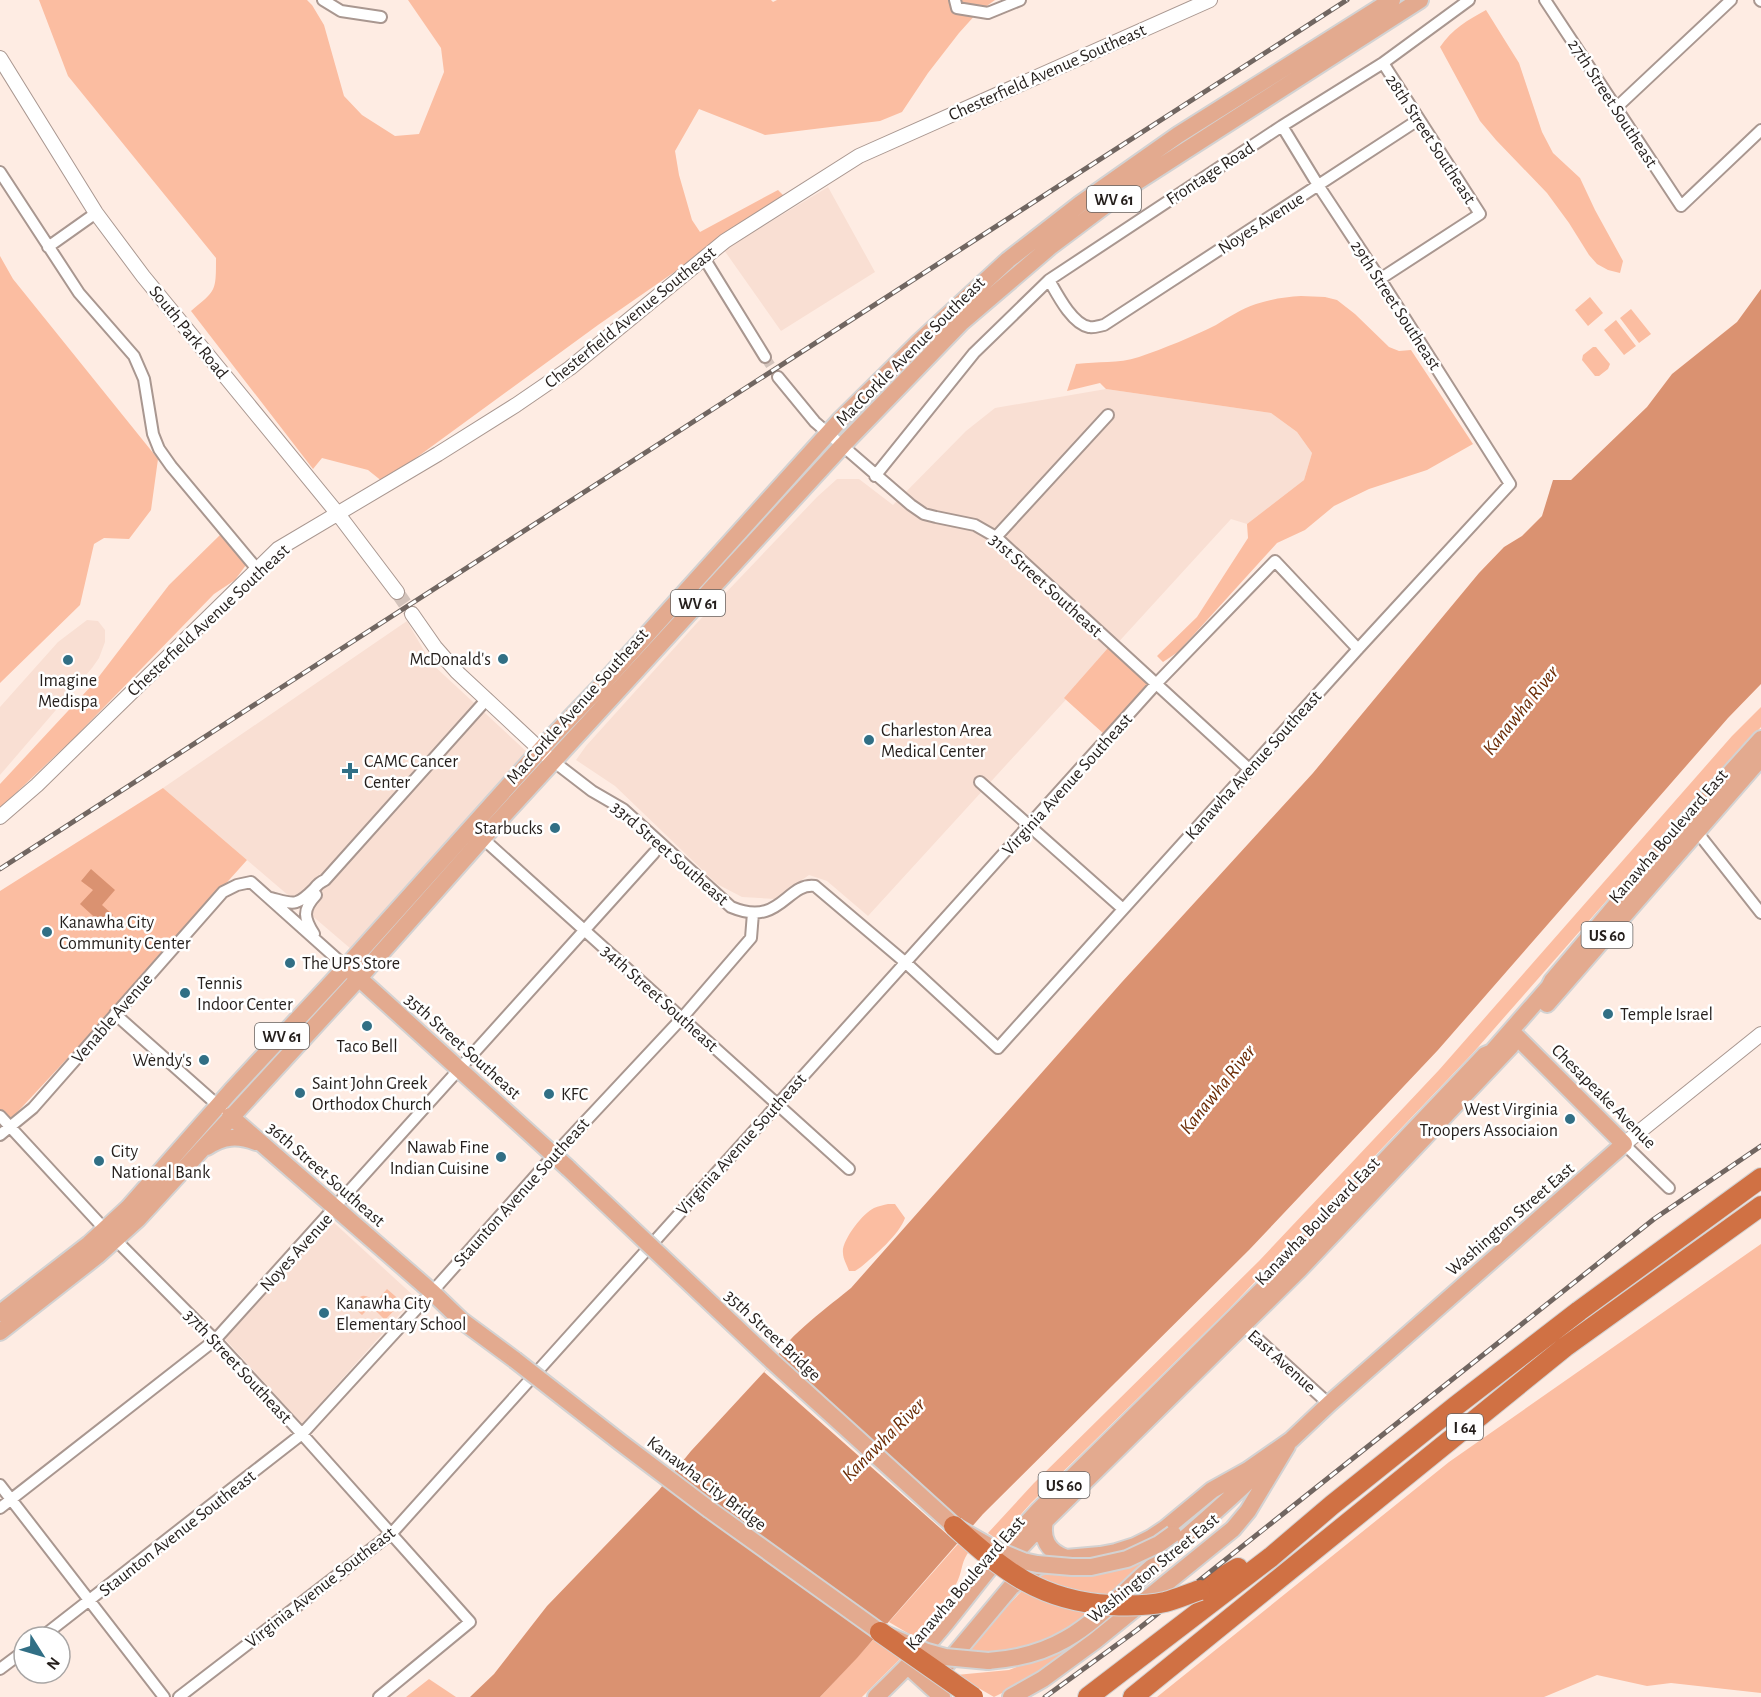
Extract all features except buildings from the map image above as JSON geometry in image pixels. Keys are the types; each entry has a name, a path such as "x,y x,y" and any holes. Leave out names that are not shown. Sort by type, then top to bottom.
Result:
{"highway":[{"name":"I 64","path":"1088,1697 1271,1557 1457,1405 1579,1311 1761,1178"},
{"name":"I 64","path":"1133,1697 1565,1347 1761,1206"},
{"path":"954,1526 1007,1571 1051,1594 1086,1603 1130,1606 1164,1602 1200,1590 1231,1574 1332,1505"},
{"path":"880,1632 973,1697"},
{"path":"1120,1697 1178,1660"}],"main road":[{"name":"MacCorkle Avenue Southeast","path":"547,755 598,689 841,418 1008,260 1080,204 1178,135 1392,0"},
{"name":"MacCorkle Avenue Southeast","path":"0,1313 111,1235 128,1208 224,1111 547,755 962,323 1051,246 1135,183 1420,0"},
{"name":"Kanawha Boulevard East","path":"887,1697 1013,1538 1066,1484 1239,1322 1300,1269 1515,1034 1693,826 1761,739"},
{"name":"Kanawha Boulevard East","path":"876,1697 928,1657 1022,1545 1239,1322 1485,1055 1515,1034 1552,981 1693,826 1761,758"},
{"name":"35th Street Southeast","path":"352,972 568,1168"},
{"name":"Kanawha Boulevard East","path":"1485,1055 1487,1047 1494,1039 1545,983 1552,981"},
{"name":"Chesapeake Avenue","path":"1515,1034 1624,1144"},
{"name":"MacCorkle Avenue Southeast","path":"0,1332 111,1235 194,1156 224,1111"},
{"name":"36th Street Southeast","path":"224,1111 432,1292 461,1320 515,1360"},
{"path":"194,1156 216,1142 230,1137 249,1139 266,1147"},
{"name":"Washington Street East","path":"929,1685 1011,1587 1037,1567 1065,1558 1100,1556 1135,1546 1166,1528 1212,1490 1248,1470 1291,1440 1624,1144"},
{"name":"35th Street Bridge","path":"568,1168 773,1362 954,1526 994,1549 1023,1561 1072,1568 1091,1567 1127,1559 1159,1544 1173,1534 1248,1470"},
{"name":"Kanawha City Bridge","path":"515,1360 692,1497 880,1632 945,1657 988,1661 1006,1660 1034,1653 1068,1638 1085,1626 1291,1440"},
{"name":"Washington Street East","path":"1011,1697 1043,1679 1095,1641 1233,1529 1248,1511 1291,1440"},
{"path":"1046,1521 1043,1535 1047,1545 1065,1558"},
{"path":"911,1668 942,1697"}],"street":[{"path":"323,0 340,11 381,17"},
{"path":"955,0 957,8 988,13 1020,0"},
{"name":"Frontage Road","path":"875,476 974,353 1049,280 1282,126 1383,63 1469,0"},
{"name":"27th Street Southeast","path":"1545,0 1681,206 1761,130"},
{"path":"1617,107 1731,0"},
{"name":"Chesterfield Avenue Southeast","path":"0,817 37,785 278,549 516,405 570,368 725,241 859,156 1207,1"},
{"name":"South Park Road","path":"0,58 96,213 143,276 338,514 398,592"},
{"name":"28th Street Southeast","path":"1380,279 1480,214 1383,63"},
{"name":"Noyes Avenue","path":"1049,280 1058,297 1079,322 1090,328 1104,325 1418,120"},
{"name":"29th Street Southeast","path":"1282,126 1510,484"},
{"path":"0,172 79,293 134,356 142,373 153,434 159,449 257,569"},
{"path":"48,247 96,213"},
{"path":"704,258 765,357"},
{"name":"31st Street Southeast","path":"778,377 815,422 911,505 924,514 975,525 996,537 1249,769"},
{"path":"996,537 1108,415"},
{"name":"Kanawha Avenue Southeast","path":"906,963 998,1048 1510,484"},
{"name":"Virginia Avenue Southeast","path":"179,1697 392,1533 1156,684 1275,561 1358,649"},
{"path":"412,614 435,647 457,672 547,755"},
{"path":"267,897 291,903 303,900 325,880 487,699"},
{"name":"33rd Street Southeast","path":"547,755 592,791 622,809 731,907 753,913"},
{"path":"980,782 1123,909"},
{"path":"1693,826 1761,913"},
{"name":"34th Street Southeast","path":"477,833 849,1169"},
{"name":"Noyes Avenue","path":"0,1508 215,1340 654,853"},
{"path":"319,942 307,923 306,908 323,888 325,880"},
{"name":"35th Street Southeast","path":"251,882 352,972"},
{"name":"Venable Avenue","path":"0,1135 33,1108 223,892 237,885 251,882"},
{"path":"753,913 773,909 803,886 815,886 906,963"},
{"name":"Staunton Avenue Southeast","path":"58,1625 302,1434 554,1155 682,1018 751,938 753,913"},
{"name":"36th Street Southeast","path":"115,1014 224,1111"},
{"name":"Washington Street East","path":"1624,1144 1761,1034"},
{"name":"37th Street Southeast","path":"0,1116 54,1176 215,1340 392,1533 470,1622 379,1697"},
{"name":"Chesapeake Avenue","path":"1624,1144 1669,1188"},
{"name":"East Avenue","path":"1239,1322 1329,1404"},
{"path":"0,1485 164,1697"}],"shaded area":[{"path":"39,0 307,0 324,25 344,96 362,115 395,136 419,134 444,72 441,48 408,0 771,0 773,2 777,0 995,0 977,13 959,33 902,112 880,121 765,135 699,109 675,151 679,175 692,220 700,232 778,190 784,196 598,325 383,482 368,470 322,458 313,469 191,311 213,289 216,278 216,258 68,76"},
{"path":"1486,10 1519,63 1542,132 1553,153 1580,178 1623,261 1620,273 1597,264 1547,193 1480,121 1440,47 1455,30"},
{"path":"828,187 875,272 781,331 724,250"},
{"path":"0,256 13,279 158,459 151,510 129,539 104,538 94,544 80,605 0,683"},
{"path":"1301,296 1337,300 1389,347 1399,351 1411,350 1473,444 1427,470 1369,489 1334,506 1305,530 1277,543 1178,652 1163,662 1157,656 1197,617 1248,538 1247,524 1304,480 1312,453 1297,432 1271,413 1106,389 1100,383 1067,391 1076,364 1115,362 1139,357 1198,334 1251,306"},
{"path":"1590,297 1603,313 1588,326 1575,310"},
{"path":"1631,309 1651,334 1639,343 1620,318"},
{"path":"1616,320 1636,346 1624,355 1604,330"},
{"path":"1596,347 1610,364 1608,369 1599,376 1595,376 1582,360 1583,355"},
{"path":"1106,389 1271,413 1297,432 1312,453 1304,480 1247,524 1231,519 868,916 827,881 809,875 775,899 742,897 717,884 615,786 576,760 696,624 837,479 859,479 893,505 966,431 995,408"},
{"path":"220,535 246,565 235,580 214,594 74,738 0,808 0,784 94,683 169,585"},
{"path":"87,620 98,621 105,630 105,642 99,658 0,775 0,707 58,642"},
{"name":"CAMC Cancer Center","path":"407,621 431,663 528,753 351,949 163,788"},
{"path":"1108,648 1149,684 1104,734 1064,698"},
{"path":"1761,707 1761,727 1472,1054 1226,1312 1031,1503 998,1540 988,1533 1034,1483 1259,1261 1439,1070 1732,736"},
{"path":"163,788 247,860 10,1120 0,1110 0,891"},
{"path":"888,1204 895,1204 905,1218 902,1224 873,1257 855,1271 849,1271 844,1260 843,1248 849,1235 869,1211"},
{"name":"Kanawha City Elementary School","path":"332,1221 415,1297 302,1424 224,1338"},
{"path":"1761,1244 1761,1693 1671,1683 1647,1686 1597,1675 1544,1697 1157,1697 1449,1462"},
{"path":"387,1289 402,1302 385,1320 371,1306 362,1315 352,1306 364,1296 370,1298 374,1304"},
{"path":"958,1544 970,1550 954,1588 945,1604 928,1625 916,1638 889,1622"},
{"path":"1169,1547 1113,1598 1052,1640 1021,1650 992,1654 966,1653 1042,1570"},
{"path":"875,1638 904,1655 862,1697 820,1697"},
{"path":"1081,1642 1022,1683 994,1697 956,1675 1009,1670"},
{"path":"429,1679 456,1697 406,1697"}],"water":[{"name":"Kanawha River","path":"1761,289 1761,684 1728,718 1438,1050 1249,1250 983,1514 820,1697 470,1697 494,1674 547,1606 659,1490 691,1451 777,1358 789,1341 851,1288 1122,982 1313,773 1479,573 1504,547 1522,536 1542,516 1553,480 1571,480 1647,407 1672,374 1737,322"},
{"path":"91,869 115,890 102,905 113,915 103,925 80,904 93,890 81,881"}],"pier":[{"path":"777,1358 956,1522 971,1529 958,1544 764,1372"}],"tunnel":[{"path":"765,357 778,377"},
{"path":"397,592 412,614"}],"railway":[{"path":"0,869 1347,0"},
{"path":"1045,1697 1137,1630 1654,1219 1761,1146"}],"place":[{"name":"McDonald's","path":"503,659"},
{"name":"Imagine Medispa","path":"68,660"},
{"name":"Charleston Area Medical Center","path":"869,740"},
{"name":"CAMC Cancer Center","path":"350,771"},
{"name":"Starbucks","path":"555,828"},
{"name":"Kanawha City Community Center","path":"47,932"},
{"name":"The UPS Store","path":"290,963"},
{"name":"Tennis Indoor Center","path":"185,993"},
{"name":"Temple Israel","path":"1608,1014"},
{"name":"Taco Bell","path":"367,1026"},
{"name":"Wendy's","path":"204,1060"},
{"name":"Saint John Greek Orthodox Church","path":"300,1093"},
{"name":"KFC","path":"549,1094"},
{"name":"West Virginia Troopers Associaion","path":"1570,1119"},
{"name":"Nawab Fine Indian Cuisine","path":"501,1157"},
{"name":"City National Bank","path":"99,1161"},
{"name":"Kanawha City Elementary School","path":"324,1313"}]}
